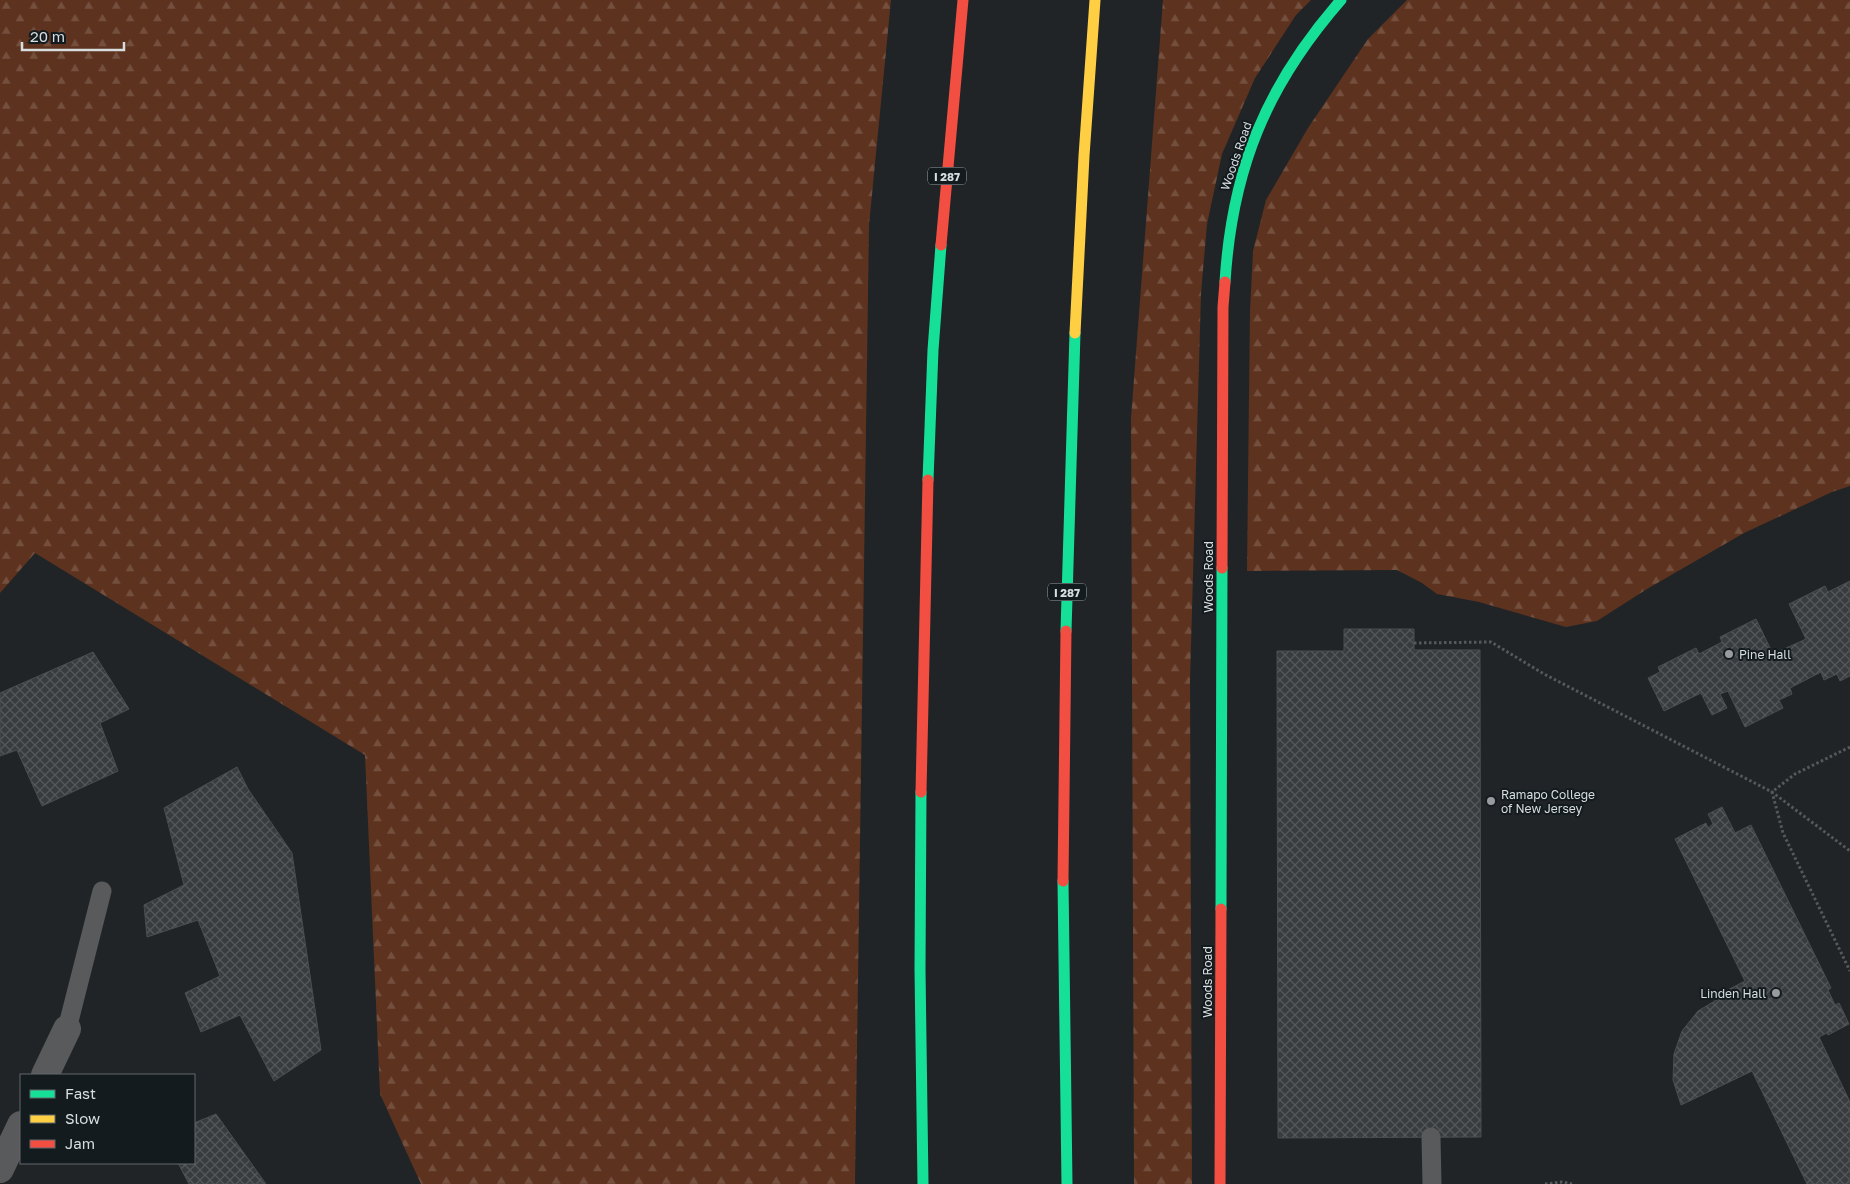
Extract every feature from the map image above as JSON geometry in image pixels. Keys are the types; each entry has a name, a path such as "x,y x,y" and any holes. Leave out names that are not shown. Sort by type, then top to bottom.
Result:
{"main road":[{"name":"I 287","path":"923,1184 920,943 921,765 926,551 933,352 939,261 963,0"},
{"name":"I 287","path":"1067,1184 1062,941 1068,538 1075,308 1095,0"},
{"name":"Woods Road","path":"1220,1184 1223,317 1227,250 1237,191 1257,133 1281,80 1314,31 1340,0"}],"street":[{"path":"45,1074 67,1030"},
{"path":"0,1169 20,1127"}],"lane":[{"path":"67,1030 102,891"},
{"path":"1432,1137 1432,1184"}],"path":[{"path":"1414,643 1491,642 1544,674 1772,792 1850,851"},
{"path":"1772,792 1795,774 1850,747"},
{"path":"1772,792 1783,833 1850,971"},
{"path":"1545,1184 1562,1182 1572,1184"}],"green space":[{"path":"0,0 891,0 869,225 855,1184 421,1184 380,1094 365,755 35,553 0,593"},
{"path":"1163,0 1311,0 1296,15 1255,78 1222,154 1207,224 1201,293 1190,681 1192,1184 1134,1184 1131,418"},
{"path":"1407,0 1850,0 1850,486 1832,492 1744,533 1647,589 1597,621 1566,627 1479,602 1437,594 1422,583 1397,570 1247,571 1250,311 1253,251 1266,200 1308,128 1368,39"}],"building":[{"name":"Pine Hall","path":"1850,581 1850,676 1840,681 1837,674 1824,680 1821,672 1790,688 1792,694 1779,700 1783,708 1745,727 1728,691 1720,694 1727,708 1712,715 1701,693 1664,711 1648,678 1660,672 1658,667 1696,648 1699,654 1722,642 1720,637 1756,619 1773,654 1806,639 1789,604 1825,586 1828,592"},
{"path":"1344,629 1414,629 1414,650 1480,650 1481,1137 1278,1138 1277,651 1344,651"},
{"path":"93,652 129,709 100,723 118,771 42,806 17,750 0,756 0,693"},
{"path":"237,767 248,789 292,853 321,1050 274,1081 240,1015 201,1032 185,993 220,976 198,920 147,937 144,905 184,885 164,808"},
{"name":"Linden Hall","path":"1722,807 1735,833 1751,825 1831,988 1828,990 1835,1005 1839,1003 1849,1024 1828,1035 1827,1033 1819,1037 1850,1102 1850,1184 1807,1184 1752,1071 1681,1105 1673,1080 1674,1054 1682,1031 1698,1011 1718,999 1716,996 1745,981 1675,839 1706,823 1708,828 1713,824 1708,814"},
{"path":"216,1114 266,1184 189,1184 179,1164 195,1164 195,1123"}],"traffic: fast":[{"path":"1225,282 1229,241 1236,202 1245,166 1258,131 1273,97 1292,64 1341,0"},
{"path":"928,480 933,350 941,245"},
{"path":"1066,631 1075,333"},
{"path":"1221,909 1222,568"},
{"path":"921,792 920,969 923,1184"},
{"path":"1063,881 1067,1184"}],"traffic: slow":[{"path":"1075,333 1084,156 1095,0"}],"traffic: jam":[{"path":"941,245 963,0"},
{"path":"1222,568 1223,307 1225,282"},
{"path":"921,792 928,480"},
{"path":"1063,881 1066,631"},
{"path":"1220,1184 1221,909"}],"place":[{"name":"Pine Hall","path":"1729,654"},
{"name":"Ramapo College of New Jersey","path":"1491,801"},
{"name":"Linden Hall","path":"1776,993"}]}
